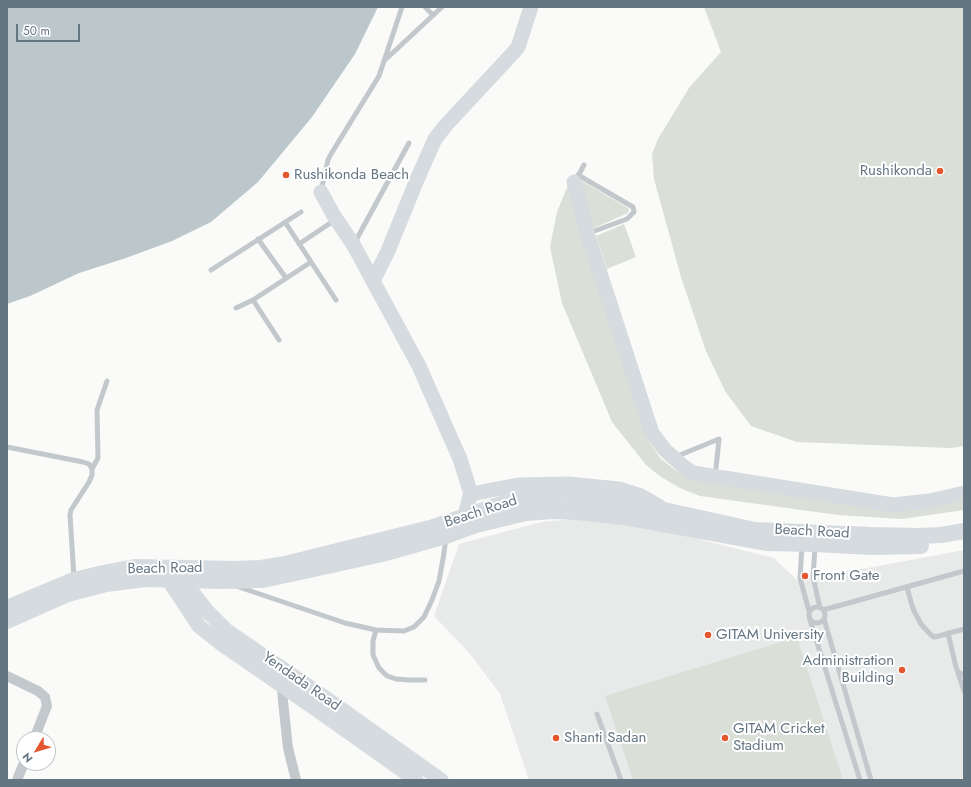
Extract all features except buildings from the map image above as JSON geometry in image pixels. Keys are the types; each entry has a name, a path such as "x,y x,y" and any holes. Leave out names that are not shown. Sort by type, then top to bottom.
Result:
{"main road":[{"name":"Beach Road","path":"7,608 74,580 135,567 173,574 261,568 285,564 391,538 444,530 466,515 510,501 535,496 560,495 589,497 632,503 755,530 919,536 941,535 964,531"},
{"path":"7,621 68,594 106,584 173,574 220,581 264,580 382,554 444,530 476,525 526,513 552,511 578,512 623,517 766,543 872,547 931,546 964,542"}],"street":[{"path":"373,281 388,251 435,139 446,125 518,47 531,7"},
{"path":"576,179 587,233 652,433 664,450 693,473 893,505 930,501 964,493"},
{"path":"321,192 336,219 353,244 419,366 460,459 471,494 466,515"},
{"path":"674,457 695,465 892,495 926,492 964,483"},
{"path":"471,494 518,485 567,484 619,489 641,496 665,510"},
{"name":"Yendada Road","path":"173,574 199,626 219,642 416,780"},
{"name":"Yendada Road","path":"173,574 207,611 227,630 441,780"},
{"path":"7,676 38,691 45,697 47,706 37,731"},
{"path":"282,686 288,748 296,780"}],"lane":[{"path":"321,192 328,160 331,154 379,76 402,7"},
{"path":"425,7 433,15"},
{"path":"384,61 442,7"},
{"path":"353,244 409,143"},
{"path":"584,165 576,179 633,207 634,212 627,219 587,233"},
{"path":"211,270 301,212"},
{"path":"299,244 336,219"},
{"path":"285,222 336,300"},
{"path":"258,239 286,278"},
{"path":"236,308 253,300 311,262"},
{"path":"253,300 279,340"},
{"path":"74,580 70,515 71,510 89,482 92,475 92,469 98,458 97,410 107,381"},
{"path":"674,457 719,439 716,468"},
{"path":"7,447 83,462 89,464 92,469"},
{"path":"220,581 329,618 376,630 404,631 414,627 424,616 432,600 439,581 443,559 444,530"},
{"path":"808,544 813,577 821,609 872,780"},
{"path":"808,544 800,578 809,611 808,614 860,780"},
{"path":"809,611 817,607 821,609 964,571"},
{"path":"907,587 914,611 926,631 934,637 964,629"},
{"path":"810,620 819,623 824,619"},
{"path":"376,630 373,641 373,654 379,668 386,676 396,679 425,680"},
{"path":"948,633 956,667 964,691"},
{"path":"958,672 964,675"},
{"path":"598,714 621,780"}],"shaded area":[{"path":"7,7 378,7 355,54 312,117 258,182 211,222 172,241 79,273 30,296 7,304"},
{"path":"704,7 964,7 964,446 951,448 797,442 751,426 725,391 706,351 681,277 654,179 652,154 658,139 689,88 721,52"},
{"path":"582,181 628,208 628,213 592,228"},
{"path":"568,185 646,437 660,458 679,473 705,481 869,505 964,498 964,510 902,519 838,515 700,496 680,488 661,477 646,465 612,422 562,303 550,247 557,212"},
{"path":"624,224 636,257 607,269 596,236"},
{"name":"GITAM University","path":"574,519 658,529 774,558 799,582 813,577 964,550 964,780 529,780 500,694 471,655 434,616 459,544 541,522"},
{"name":"GITAM Cricket Stadium","path":"797,637 843,780 633,780 605,696"}],"place":[{"name":"Rushikonda","path":"940,171"},
{"name":"Rushikonda Beach","path":"286,175"},
{"name":"Front Gate","path":"805,576"},
{"name":"GITAM University","path":"708,635"},
{"name":"Administration Building","path":"902,670"},
{"name":"Shanti Sadan","path":"556,738"},
{"name":"GITAM Cricket Stadium","path":"725,738"}]}
